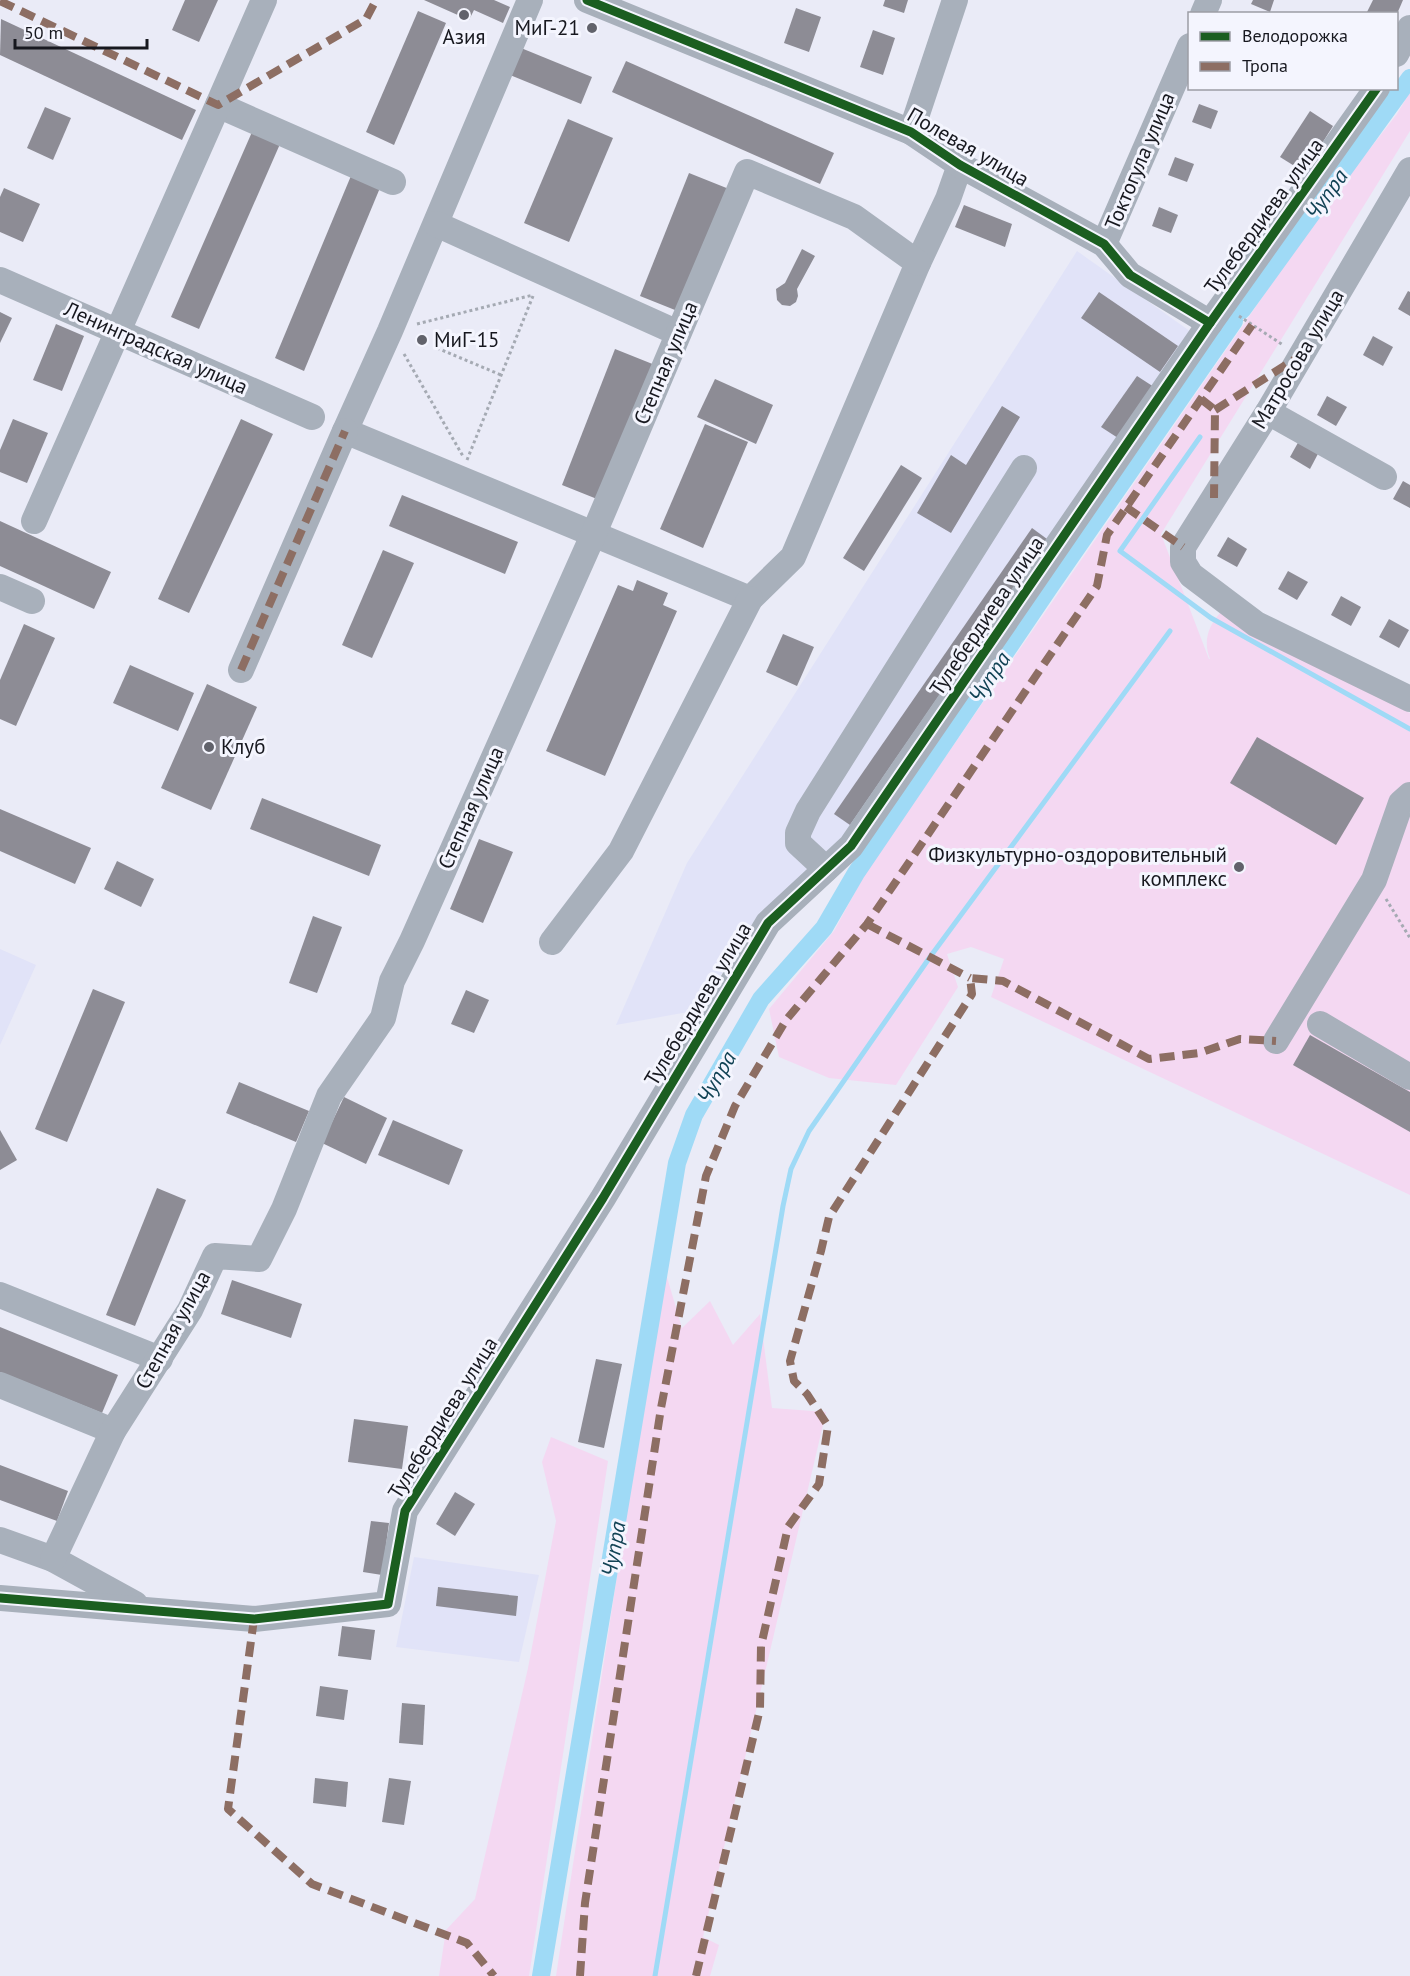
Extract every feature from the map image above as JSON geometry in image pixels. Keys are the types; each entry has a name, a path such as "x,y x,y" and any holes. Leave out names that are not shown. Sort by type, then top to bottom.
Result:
{"street":[{"path":"34,521 264,0"},
{"path":"241,670 390,331 530,0"},
{"name":"Полевая улица","path":"587,0 911,132 960,165 1104,244 1130,276 1209,323"},
{"path":"911,132 955,0"},
{"path":"1398,50 1410,28"},
{"name":"Токтогула улица","path":"1104,244 1188,50"},
{"name":"Тулебердиева улица","path":"0,1598 254,1619 388,1604 405,1511 603,1198 768,923 851,846 1209,323 1376,90"},
{"path":"218,105 393,182"},
{"path":"552,942 621,851 750,599 793,557 918,263 948,199 960,165"},
{"name":"Матросова улица","path":"1410,170 1268,412 1183,547 1183,562 1191,575 1256,624 1410,699"},
{"name":"Степная улица","path":"53,1559 113,1431 190,1310 215,1256 259,1259 284,1209 329,1096 383,1018 392,981 417,930 594,533 747,172 854,218 918,263"},
{"path":"436,224 538,284 678,333"},
{"name":"Ленинградская улица","path":"0,280 312,417"},
{"path":"1268,412 1384,477"},
{"path":"345,431 750,599"},
{"path":"826,869 798,843 798,833 802,824 1024,468"},
{"path":"0,587 32,601"},
{"path":"1276,1041 1374,880 1401,803 1410,795"},
{"path":"1320,1024 1410,1077"},
{"path":"0,1295 160,1359"},
{"path":"2,1394 113,1431"},
{"path":"0,1540 53,1559 146,1610"}],"path":[{"path":"538,284 501,375 466,462 390,331 538,284"},
{"path":"1252,325 1300,356"},
{"path":"437,348 501,375"},
{"path":"1374,880 1410,938"}],"shaded area":[{"path":"1410,92 1410,131 1161,534 1209,659 1207,640 1212,623 1220,613 1230,615 1257,637 1410,713 1410,1195 991,997 1004,959 971,947 947,954 958,987 896,1085 829,1078 779,1057 769,1009 834,931 866,872 1326,205 1397,114"},
{"path":"1077,251 1194,334 842,841 759,914 699,1010 616,1025 687,863"},
{"path":"0,949 36,965 0,1045"},
{"path":"664,1267 682,1328 710,1301 733,1345 760,1314 772,1408 826,1412 703,1937 719,1945 710,1976 556,1976"},
{"path":"551,1437 608,1461 529,1976 439,1976 446,1930 475,1899 528,1668 556,1521 542,1462"},
{"path":"414,1557 539,1575 519,1662 396,1647"}],"building":[{"path":"185,0 218,0 199,42 172,30"},
{"path":"424,0 494,0 510,7 503,23 474,10 469,20"},
{"path":"885,0 908,0 904,13 883,6"},
{"path":"1253,0 1274,0 1270,12 1251,4"},
{"path":"1373,0 1403,0 1398,12 1367,12"},
{"path":"796,8 821,17 809,52 784,43"},
{"path":"418,11 446,23 394,145 366,132"},
{"path":"1,19 196,110 182,140 0,55"},
{"path":"873,30 895,38 883,75 860,67"},
{"path":"521,48 592,77 581,104 510,75"},
{"path":"626,61 834,153 820,184 612,92"},
{"path":"1199,104 1218,111 1211,129 1192,122"},
{"path":"45,107 71,118 53,160 27,148"},
{"path":"1310,111 1333,126 1304,172 1280,157"},
{"path":"568,119 613,138 569,242 524,223"},
{"path":"252,132 280,144 199,329 171,317"},
{"path":"1175,157 1194,164 1187,182 1168,175"},
{"path":"353,171 382,183 304,371 275,358"},
{"path":"689,173 729,189 680,312 640,296"},
{"path":"4,188 40,204 23,242 0,232 0,197"},
{"path":"964,205 1012,224 1005,247 955,227"},
{"path":"1159,207 1178,215 1171,233 1152,226"},
{"path":"802,249 815,256 797,289 796,302 790,306 782,305 777,300 776,289 785,283"},
{"path":"1408,291 1410,292 1410,316 1398,309"},
{"path":"1099,292 1178,346 1160,372 1081,318"},
{"path":"0,312 12,318 0,343"},
{"path":"56,324 84,336 62,391 33,380"},
{"path":"1373,336 1393,347 1383,366 1363,355"},
{"path":"615,349 655,365 602,501 562,485"},
{"path":"1137,376 1154,387 1118,438 1101,427"},
{"path":"715,379 773,405 756,444 697,417"},
{"path":"1327,396 1347,407 1336,426 1317,415"},
{"path":"1002,406 1020,417 951,533 917,513 951,455 966,465"},
{"path":"13,419 48,433 27,483 0,472 0,450"},
{"path":"241,419 273,434 189,613 158,599"},
{"path":"705,424 748,442 703,548 660,529"},
{"path":"1300,439 1320,450 1310,469 1290,457"},
{"path":"901,465 922,478 864,571 843,558"},
{"path":"1403,481 1410,485 1410,508 1393,499"},
{"path":"402,495 518,542 505,574 389,526"},
{"path":"0,521 111,572 94,609 0,566"},
{"path":"1032,528 1047,539 850,825 834,814"},
{"path":"1228,537 1247,549 1237,567 1217,556"},
{"path":"383,550 414,563 372,658 342,645"},
{"path":"1288,571 1308,582 1297,600 1278,589"},
{"path":"637,580 668,593 663,605 677,611 605,776 546,751 618,585 633,591"},
{"path":"1341,596 1361,607 1351,626 1331,615"},
{"path":"1389,619 1409,630 1399,648 1379,637"},
{"path":"24,624 55,638 16,726 0,719 0,680"},
{"path":"783,634 814,647 797,686 766,672"},
{"path":"130,665 194,693 178,731 113,703"},
{"name":"Клуб","path":"207,684 257,707 211,810 161,788"},
{"path":"1257,737 1364,798 1336,845 1230,783"},
{"path":"262,798 381,845 369,876 250,829"},
{"path":"0,809 91,848 75,884 0,851"},
{"path":"479,839 513,852 483,923 450,909"},
{"path":"117,861 154,879 141,907 104,889"},
{"path":"313,916 342,927 317,993 289,983"},
{"path":"93,989 125,1002 67,1142 35,1129"},
{"path":"466,990 489,1000 474,1033 451,1024"},
{"path":"1310,1035 1410,1092 1410,1132 1293,1065"},
{"path":"239,1082 309,1111 296,1142 226,1113"},
{"path":"344,1097 387,1118 366,1164 322,1143"},
{"path":"393,1120 463,1150 449,1185 378,1155"},
{"path":"0,1130 17,1160 0,1170"},
{"path":"157,1188 186,1200 135,1326 106,1315"},
{"path":"232,1280 302,1304 291,1338 221,1314"},
{"path":"0,1327 118,1375 102,1413 0,1372"},
{"path":"596,1359 622,1364 604,1448 578,1442"},
{"path":"354,1419 408,1426 402,1469 348,1462"},
{"path":"0,1465 68,1491 57,1521 0,1500"},
{"path":"455,1492 475,1504 455,1536 436,1524"},
{"path":"371,1521 389,1523 382,1575 363,1572"},
{"path":"438,1587 518,1596 516,1616 436,1606"},
{"path":"342,1626 375,1630 371,1660 338,1656"},
{"path":"320,1686 348,1690 344,1720 316,1716"},
{"path":"402,1703 425,1705 423,1745 399,1743"},
{"path":"315,1778 348,1782 346,1807 313,1803"},
{"path":"389,1778 411,1781 404,1825 382,1822"}],"waterway":[{"name":"Чупра","path":"1242,310 1410,78"},
{"name":"Чупра","path":"541,1976 677,1163 694,1115 761,999 824,928 856,873 1234,321"},
{"path":"1200,437 1120,551 1211,618 1410,729"},
{"path":"655,1976 791,1169 809,1131 930,957 1170,631"}],"marked path":[{"path":"0,1 218,105 366,19 376,0"},
{"path":"580,1976 585,1903 661,1408 706,1176 735,1106 786,1020 867,924 1097,586 1107,535 1252,325"},
{"path":"1215,410 1300,356"},
{"path":"1201,399 1215,410 1214,498"},
{"path":"241,670 345,431"},
{"path":"1126,507 1183,547"},
{"path":"867,924 970,978"},
{"path":"696,1976 760,1709 761,1646 788,1527 819,1484 828,1426 807,1394 794,1381 790,1361 829,1217 972,994 970,978 1003,981 1149,1059 1199,1053 1240,1039 1276,1041"},
{"path":"254,1619 228,1809 312,1884 467,1943 494,1976"}],"cycle path":[{"path":"587,0 911,132 960,165 1104,244 1130,275 1210,323"},
{"path":"0,1598 254,1619 388,1604 405,1511 603,1198 768,923 851,846 1210,323 1376,90"}],"place":[{"name":"Азия","path":"464,15"},
{"name":"МиГ-21","path":"592,28"},
{"name":"МиГ-15","path":"422,340"},
{"name":"Клуб","path":"209,747"},
{"name":"Физкультурно-оздоровительный комплекс","path":"1239,867"}]}
